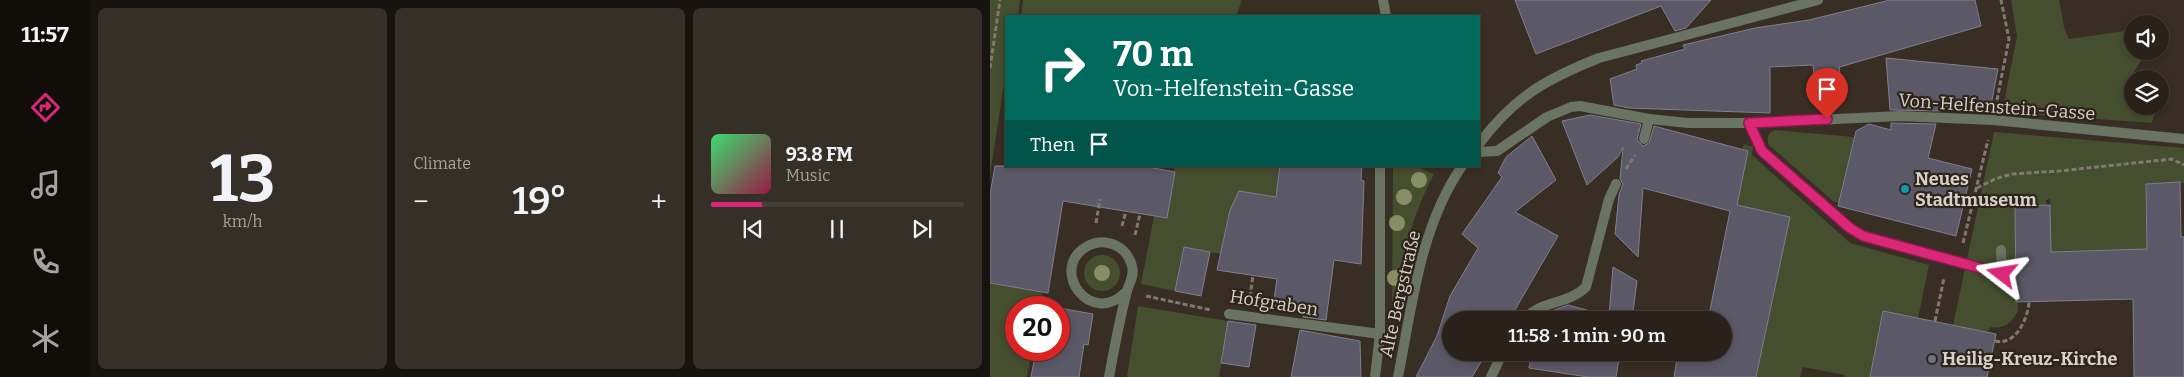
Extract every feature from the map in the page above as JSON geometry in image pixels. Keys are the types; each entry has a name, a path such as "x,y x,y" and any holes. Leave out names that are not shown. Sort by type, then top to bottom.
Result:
{"street":[{"path":"1382,0 1386,15"},
{"path":"1480,143 1504,116 1534,88 1568,70 1599,58 1818,0"},
{"name":"Von-Helfenstein-Gasse","path":"1480,152 1497,152 1547,117 1571,107 1580,106 1649,119 1688,123 1749,123 1900,116 1993,120 2184,139"},
{"path":"1644,139 1649,119"},
{"path":"1749,123 1762,151 1850,228 1863,236 2002,274 2002,250"},
{"path":"1376,377 1380,334 1380,167"},
{"name":"Alte Bergstraße","path":"1398,377 1422,258 1430,230 1443,200 1461,167"},
{"path":"1533,311 1536,308 1575,295 1586,287 1609,199 1616,184"},
{"path":"1108,377 1126,292 1133,276 1130,260 1118,247 1102,242 1092,244 1077,255 1072,272 1072,280 1080,295 1095,303 1112,302 1126,292"},
{"name":"Hofgraben","path":"1229,314 1380,334"},
{"path":"1491,377 1499,361"}],"path":[{"path":"990,68 1000,0"},
{"path":"1616,184 1644,139"},
{"path":"1976,189 1995,179 2012,174 2172,159 2184,165"},
{"path":"1964,238 1972,203"},
{"path":"1935,321 1948,260"},
{"name":"Hofgraben","path":"1164,300 1229,314"},
{"path":"1995,341 2004,341 2019,330 2026,321 2029,302"}],"green space":[{"path":"990,0 1020,0 1018,15 1005,15 1005,78 990,175"},
{"path":"1023,0 1242,0 1236,15 1021,15"},
{"path":"2011,0 2059,0 2064,27 2069,39 2124,31 2124,60 2141,60 2135,70 2124,70 2124,115 2154,115 2152,123 2002,112 2017,37"},
{"path":"1775,130 1854,137 1839,203 1833,201 1769,145 1768,136"},
{"path":"1994,132 2184,148 2184,183 2146,184 2147,249 2051,252 2050,199 2046,200 2046,205 2015,206 2018,310 2008,324 1996,328 1991,327 1987,332 1953,325"},
{"path":"1744,144 1753,147 1752,155 1850,243 1929,265 1918,318 1883,311 1870,377 1845,377 1845,375 1803,367 1800,377 1756,377 1790,217 1735,205 1748,151 1742,149"},
{"path":"1175,167 1280,167 1276,197 1239,191 1230,210 1221,254 1184,247 1175,291 1141,284 1154,216 1167,218"},
{"path":"1393,167 1417,167 1434,174 1414,221 1392,303"},
{"path":"1102,255 1114,261 1120,273 1114,285 1102,291 1090,285 1084,273 1090,261"},
{"path":"990,283 1042,292 1041,296 1005,296 1005,361 1030,361 1027,377 990,377"},
{"path":"1138,306 1228,321 1219,377 1127,377"}],"building":[{"path":"1515,0 1711,0 1686,28 1675,31 1661,6 1536,54"},
{"path":"1890,0 1975,0 1981,26 1839,67 1840,74 1814,75 1813,65 1770,67 1770,113 1629,108 1614,105 1610,79 1637,69 1636,65 1642,63 1641,61 1685,49 1683,45 1755,28 1809,20"},
{"path":"1886,58 1998,69 1990,110 1941,106 1940,111 1890,110"},
{"path":"1590,115 1641,124 1637,140 1643,146 1649,143 1654,126 1748,151 1737,205 1790,217 1756,377 1674,377 1677,361 1732,361 1732,311 1710,311 1730,211 1643,188 1638,257 1615,234 1619,195 1623,184 1620,179 1623,147 1618,157 1587,185 1562,121"},
{"name":"Neues Stadtmuseum","path":"1891,123 1936,124 1928,158 1972,169 1956,236 1838,206 1856,131 1869,124 1891,130"},
{"path":"1532,136 1556,180 1515,212 1558,236 1514,311 1445,311 1450,296 1478,248 1462,234 1502,177 1498,173 1506,157"},
{"path":"995,166 1148,167 1175,172 1167,218 1063,201 1048,293 990,283 990,195"},
{"path":"1280,167 1362,167 1361,180 1364,181 1361,264 1334,260 1326,320 1303,317 1304,311 1273,306 1277,279 1217,270 1230,210 1239,191 1276,197"},
{"path":"2180,182 2181,237 2184,237 2184,377 2134,377 2133,299 2016,302 2015,206 2050,205 2051,252 2147,249 2146,184"},
{"path":"1184,247 1210,252 1201,296 1175,291"},
{"path":"1613,267 1637,281 1633,311 1609,311"},
{"path":"1568,305 1590,311 1552,311"},
{"path":"1070,310 1093,314 1088,345 1084,344 1079,377 1031,377 1034,361 1070,361"},
{"name":"Heilig-Kreuz-Kirche","path":"1883,311 1996,334 1987,377 1870,377"},
{"path":"1228,321 1256,325 1249,367 1221,363"},
{"path":"1442,321 1442,361 1482,361 1472,377 1416,377 1437,336"},
{"path":"1300,330 1360,341 1361,377 1291,377"},
{"path":"1530,361 1619,361 1616,377 1588,377 1529,368"}],"place":[{"name":"Neues Stadtmuseum","path":"1905,189"},
{"name":"Heilig-Kreuz-Kirche","path":"1932,359"}],"route":[{"path":"1827,119 1749,123 1762,151 1831,213 1863,236 2002,274"}]}
